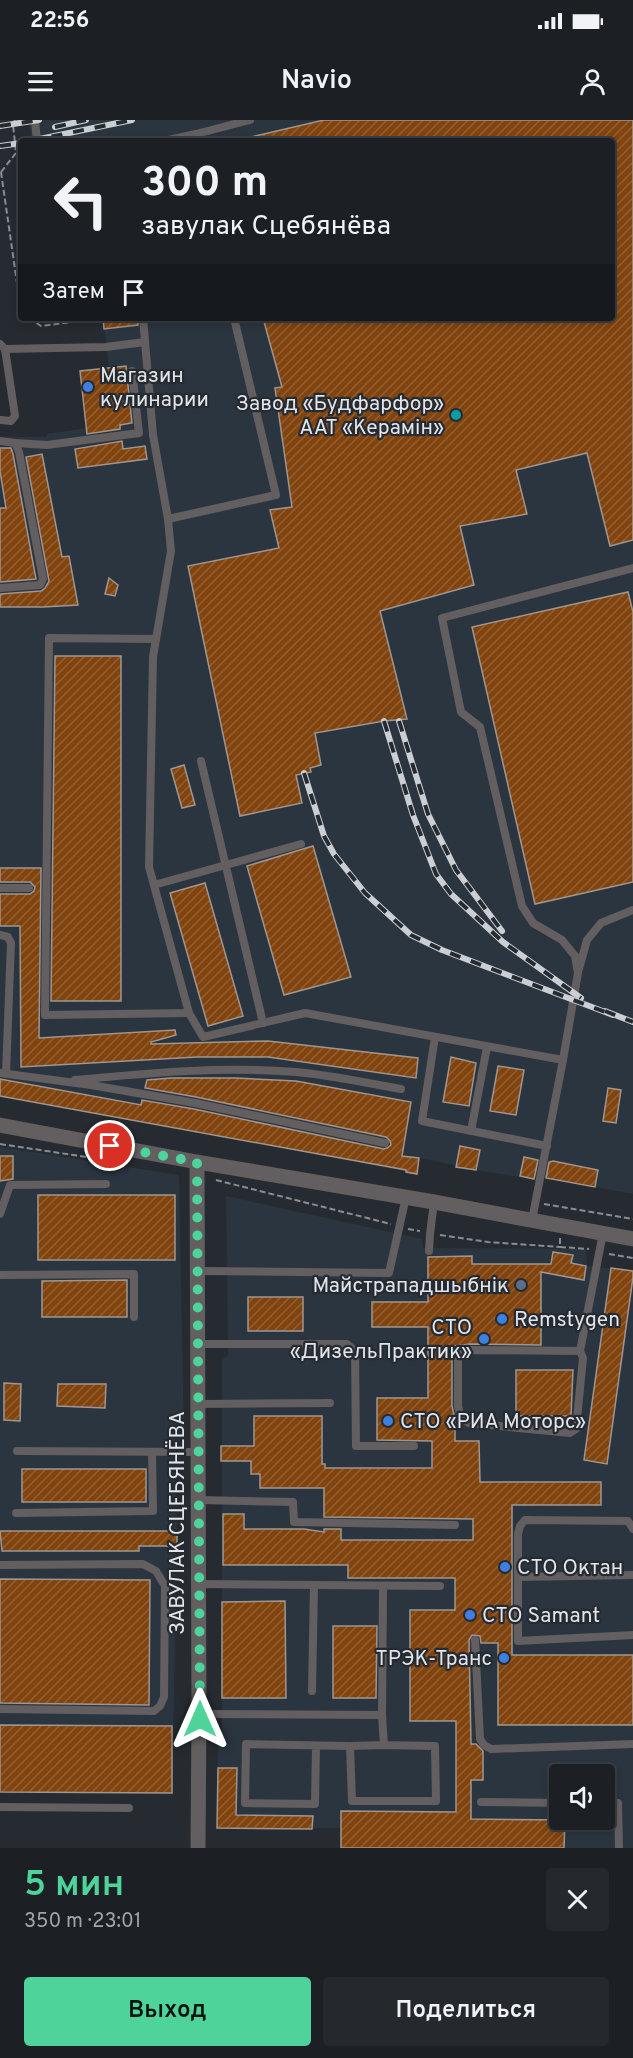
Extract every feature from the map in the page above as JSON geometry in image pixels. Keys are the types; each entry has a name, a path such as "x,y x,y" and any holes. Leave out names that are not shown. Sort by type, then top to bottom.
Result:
{"street":[{"path":"0,1125 197,1169 406,1197 633,1239"},
{"name":"ЗАВУЛАК СЦЕБЯНЁВА","path":"197,1169 200,1714 198,1848"}],"lane":[{"path":"35,120 37,138"},
{"path":"196,137 250,120"},
{"path":"143,321 153,435 168,519 171,551 153,657 148,867 189,1013 203,1037 304,1013 563,1060"},
{"path":"168,519 276,495 235,321"},
{"path":"0,420 11,421 15,416 3,346 106,347 145,342"},
{"path":"0,441 46,445 139,433 132,371"},
{"path":"0,588 40,585 43,579 19,452 15,442"},
{"path":"578,973 575,956 569,948 562,940 533,923 522,906 480,727 461,712 441,618 633,568"},
{"path":"156,639 49,638 45,1015 189,1013"},
{"path":"201,761 263,1023"},
{"path":"154,885 301,844"},
{"path":"0,888 29,888"},
{"path":"532,1220 586,940 601,923 633,910"},
{"path":"0,935 8,937 11,943 3,1073 195,1103 385,1143"},
{"path":"435,1037 422,1121 547,1146"},
{"path":"471,1131 487,1047"},
{"path":"62,1081 145,1074 242,1070 297,1072 401,1089"},
{"path":"0,1214 10,1185 106,1185"},
{"path":"198,1271 389,1273 406,1197"},
{"path":"429,1251 434,1202"},
{"path":"580,1351 470,1350 462,1353 458,1357 458,1406 461,1418 469,1423 570,1433 576,1430 583,1358 580,1351 603,1233"},
{"path":"0,1275 134,1274 134,1317"},
{"path":"198,1344 347,1344 355,1351 356,1446 414,1446"},
{"path":"197,1404 330,1403"},
{"path":"17,1451 198,1452"},
{"path":"16,1514 153,1511 152,1452"},
{"path":"198,1500 292,1502 294,1522 455,1525"},
{"path":"633,1529 628,1521 525,1520 518,1534 518,1641 633,1635"},
{"path":"0,1566 143,1564 156,1570 165,1586 164,1697 160,1706 154,1711 0,1709"},
{"path":"518,1577 633,1575"},
{"path":"198,1584 440,1586"},
{"path":"312,1691 314,1585"},
{"path":"383,1586 382,1715 384,1745"},
{"path":"475,1640 480,1739 484,1745 491,1749 633,1744"},
{"path":"200,1714 382,1715"},
{"path":"316,1746 315,1804 245,1803 246,1744 435,1746 436,1801 352,1801 350,1746"},
{"path":"481,1802 549,1803"},
{"path":"615,1803 618,1803 619,1848"},
{"path":"0,1807 129,1808"}],"path":[{"path":"15,120 16,153 1,172 18,286"},
{"path":"33,321 40,326 79,321"},
{"path":"0,1144 120,1162"},
{"path":"197,1169 429,1234 488,1242 560,1247"},
{"path":"536,1203 633,1219"}],"shaded area":[{"path":"29,120 633,120 633,1194 536,1176 535,1179 476,1170 403,1154 400,1169 0,1096 0,437 46,437 47,434 86,428 80,371 109,367 103,321 615,321 615,138 31,138"},
{"path":"0,1147 179,1175 184,1436 175,1437 177,1546 172,1793 0,1792"},
{"path":"226,1196 422,1239 423,1248 586,1249 587,1266 633,1271 633,1848 341,1848 340,1828 217,1828 218,1740 222,1740 222,1360 228,1355"}],"building":[{"name":"Завод «Будфарфор» ААТ «Керамін»","path":"324,120 633,120 633,540 610,546 587,453 516,470 527,514 460,526 474,585 380,611 407,719 315,733 321,765 310,768 311,772 296,775 302,803 240,816 188,566 279,548 270,510 292,507 275,388 282,387 264,321 615,321 615,138 251,137"},
{"path":"103,321 137,321 138,325 104,329"},
{"path":"126,366 132,423 120,425 120,429 87,434 80,371"},
{"path":"122,441 123,449 145,446 147,459 78,468 75,449"},
{"path":"0,448 11,448 13,454 36,579 0,582 0,508 6,508 0,471"},
{"path":"42,454 62,557 69,556 78,605 0,607 0,594 41,591 49,581 26,457"},
{"path":"109,578 118,585 115,596 105,594"},
{"path":"628,592 633,612 633,882 535,904 472,627"},
{"path":"55,656 121,656 121,1001 51,1001"},
{"path":"184,765 195,805 182,808 171,769"},
{"path":"313,846 351,977 284,995 247,866"},
{"path":"0,868 41,868 39,1038 175,1030 176,1035 151,1042 151,1044 268,1041 418,1058 416,1078 268,1057 197,1057 21,1067 20,926 0,926 0,894 30,894 35,887 30,882 0,882"},
{"path":"205,883 243,1016 208,1026 170,893"},
{"path":"451,1057 476,1063 469,1106 443,1102"},
{"path":"498,1066 524,1070 516,1115 490,1111"},
{"path":"171,1078 296,1081 411,1102 402,1156 419,1158 417,1174 406,1172 406,1170 0,1096 0,1079 141,1105 142,1100 194,1109 384,1149 391,1145 386,1137 145,1088 147,1080"},
{"path":"608,1088 621,1090 616,1123 603,1121"},
{"path":"460,1146 480,1150 476,1170 456,1167"},
{"path":"0,1156 13,1156 13,1179 0,1181"},
{"path":"524,1157 538,1160 534,1179 520,1176"},
{"path":"549,1162 598,1170 595,1187 546,1178"},
{"path":"38,1195 175,1195 175,1260 38,1260"},
{"path":"553,1252 573,1255 571,1263 586,1266 584,1280 541,1272 541,1345 470,1344 455,1346 452,1357 452,1406 455,1419 455,1441 479,1441 480,1482 601,1482 601,1505 512,1505 512,1655 633,1655 633,1725 498,1725 498,1643 481,1643 480,1636 472,1635 469,1640 471,1744 476,1744 483,1751 483,1780 471,1780 471,1819 549,1820 549,1830 565,1830 564,1848 341,1848 341,1811 456,1812 456,1721 410,1721 410,1610 455,1610 455,1578 348,1578 348,1565 223,1565 223,1514 244,1514 244,1529 304,1529 324,1532 324,1529 341,1529 341,1540 473,1540 473,1519 324,1517 324,1488 260,1488 260,1474 251,1474 251,1461 221,1461 221,1446 254,1446 254,1416 322,1416 322,1464 325,1464 325,1468 432,1468 432,1441 377,1440 377,1398 428,1398 428,1327 372,1327 372,1302 428,1302 428,1257 472,1256 472,1264 551,1264"},
{"path":"611,1268 633,1271 633,1277 607,1464 584,1460"},
{"path":"127,1280 127,1317 42,1317 42,1281"},
{"path":"248,1297 303,1297 303,1331 248,1331"},
{"path":"516,1370 573,1370 571,1416 516,1416"},
{"path":"4,1383 21,1384 20,1421 4,1420"},
{"path":"58,1384 106,1384 105,1408 57,1406"},
{"path":"22,1469 146,1469 146,1502 22,1502"},
{"path":"0,1531 177,1531 177,1546 139,1546 139,1551 2,1551"},
{"path":"0,1579 150,1580 149,1705 0,1703"},
{"path":"285,1601 286,1698 222,1698 222,1602"},
{"path":"333,1626 377,1626 376,1698 333,1698"},
{"path":"0,1725 172,1726 172,1793 0,1792"},
{"path":"218,1768 237,1768 236,1815 313,1816 312,1829 217,1828"}],"railway":[{"path":"0,126 39,120"},
{"path":"55,127 86,120"},
{"path":"45,138 132,120"},
{"path":"0,146 18,143"},
{"path":"384,721 413,815 436,874 451,894 503,942 581,998"},
{"path":"399,721 428,814 456,870 502,931"},
{"path":"304,773 324,836 334,854 365,893 411,935 442,950 613,1015"},
{"path":"605,1011 633,1022"}],"place":[{"name":"Магазин кулинарии","path":"88,387"},
{"name":"Завод «Будфарфор» ААТ «Керамін»","path":"456,415"},
{"name":"Майстрападшыбнік","path":"521,1285"},
{"name":"Remstygen","path":"502,1319"},
{"name":"СТО «ДизельПрактик»","path":"484,1339"},
{"name":"СТО «РИА Моторс»","path":"388,1421"},
{"name":"СТО Октан","path":"505,1567"},
{"name":"СТО Samant","path":"470,1615"},
{"name":"ТРЭК-Транс","path":"504,1658"}],"route":[{"path":"110,1146 197,1162 200,1719"}]}
